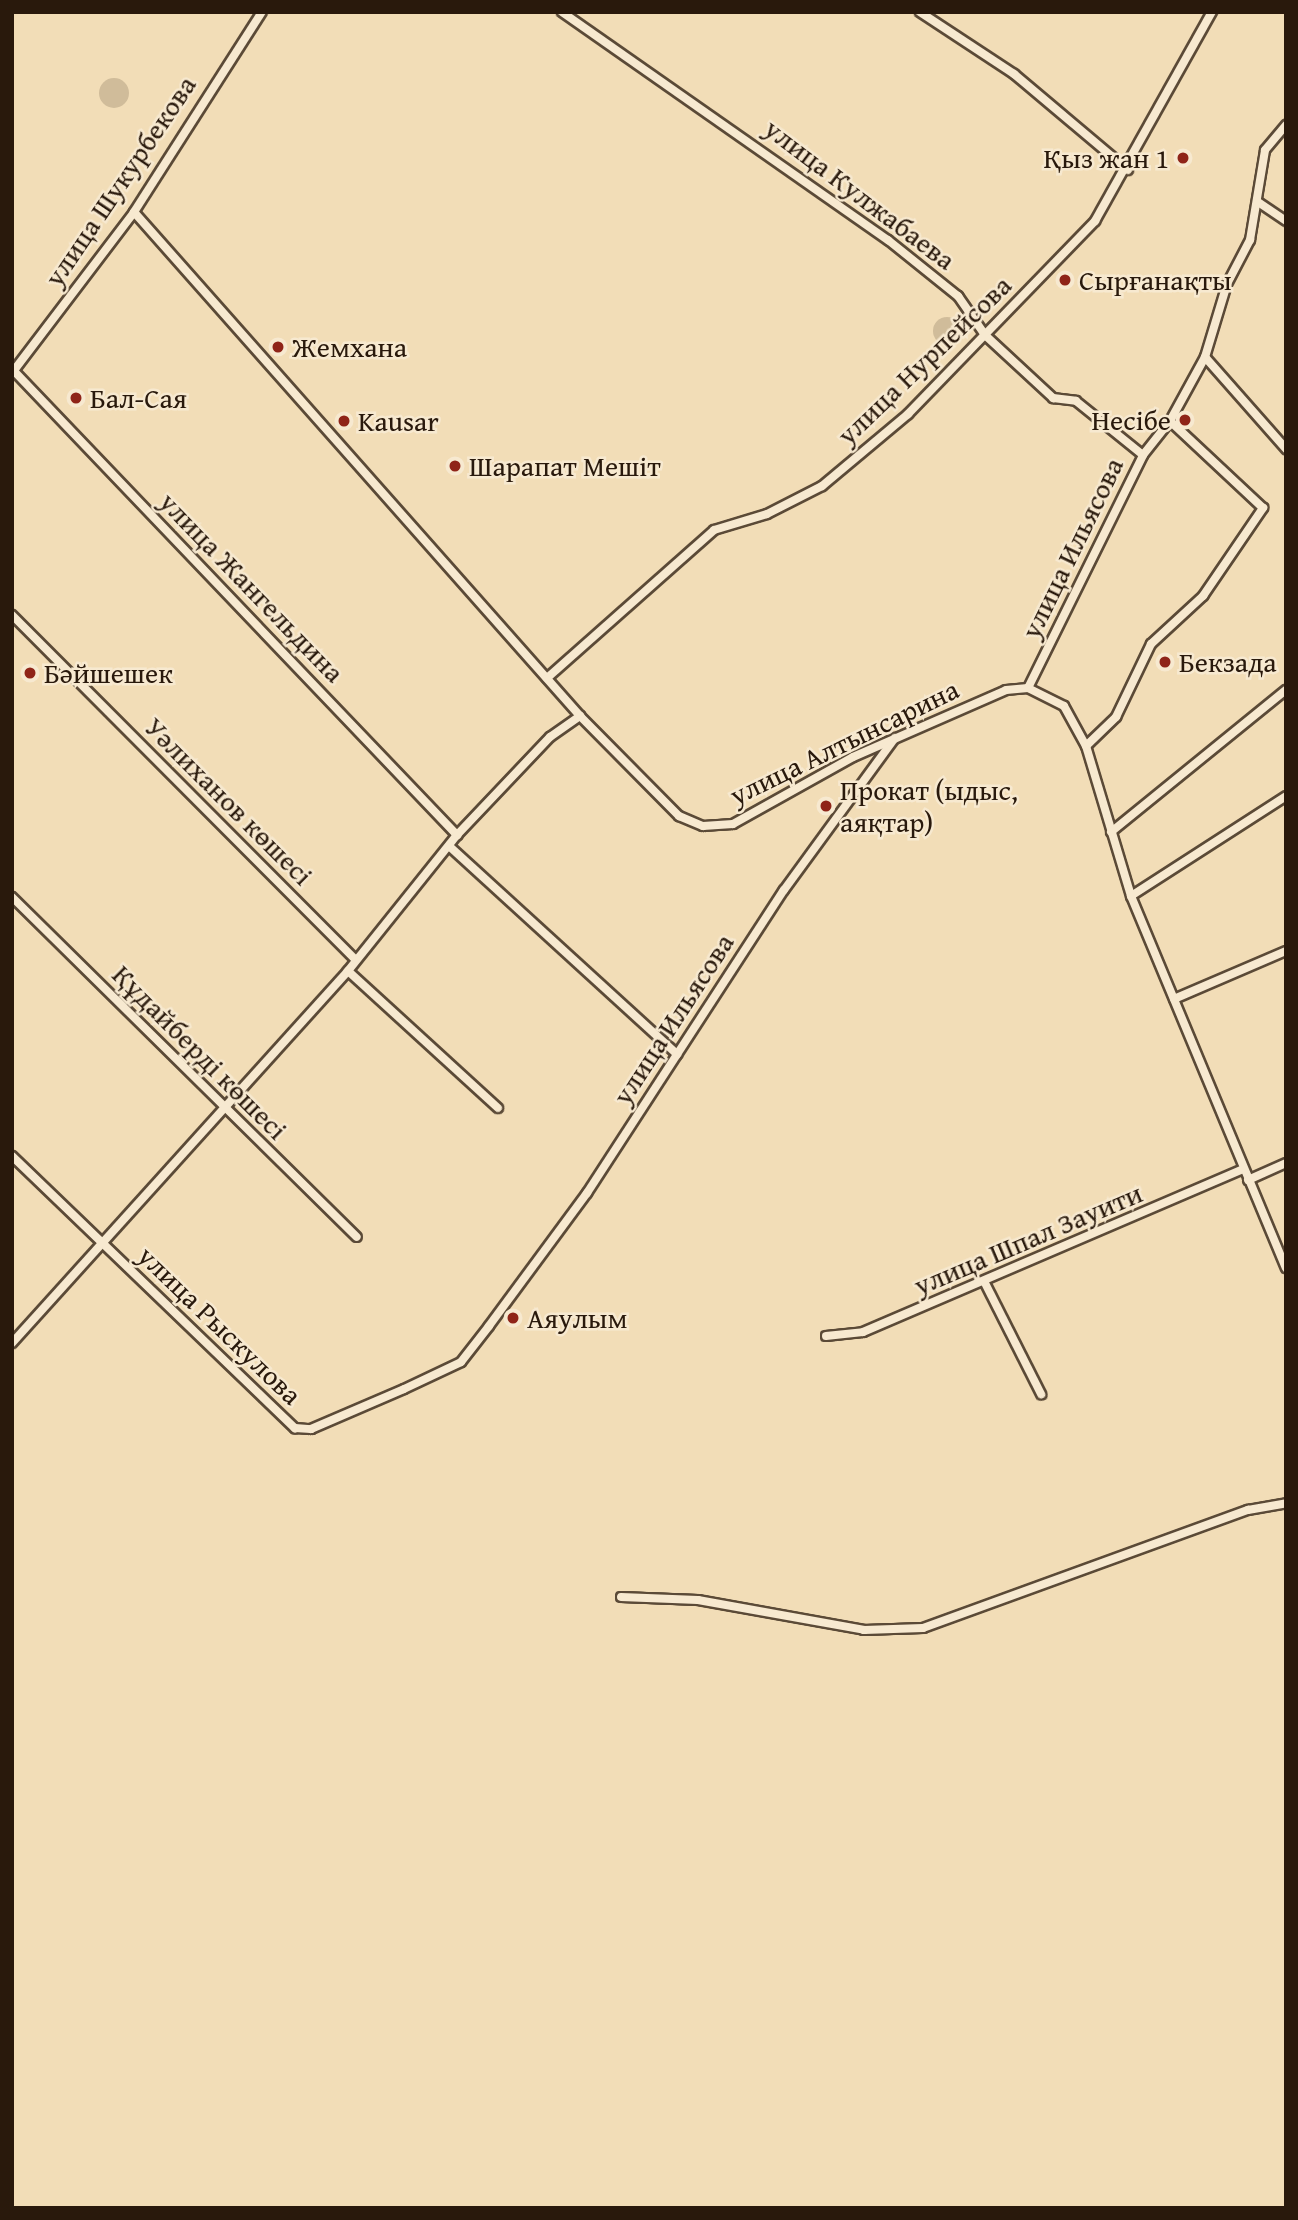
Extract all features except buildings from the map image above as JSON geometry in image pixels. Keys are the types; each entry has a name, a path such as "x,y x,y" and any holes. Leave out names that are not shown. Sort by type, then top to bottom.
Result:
{"street":[{"name":"улица Шукурбекова","path":"13,372 134,212 262,12"},
{"name":"улица Кулжабаева","path":"562,12 888,240 958,296 985,335 1053,398 1076,401 1143,455"},
{"path":"920,12 1014,74 1128,170"},
{"name":"улица Нурпейсова","path":"547,678 713,530 767,514 822,486 873,448 1095,221 1128,170 1171,92 1185,50 1212,12"},
{"name":"улица Ильясова","path":"1028,688 1143,455 1170,421 1205,357 1258,202 1265,150 1286,125"},
{"path":"1258,202 1286,220"},
{"name":"улица Алтынсарина","path":"134,212 580,716 679,816 704,826 762,813 896,737 1006,690 1028,688"},
{"path":"1205,357 1286,449"},
{"name":"улица Жангельдина","path":"13,372 457,835"},
{"path":"1086,746 1116,717 1152,643 1203,596 1263,508 1170,421"},
{"name":"Уәлиханов көшесі","path":"12,615 355,959"},
{"path":"1028,688 1064,706 1086,746 1131,896 1286,1268"},
{"path":"1111,832 1286,690"},
{"path":"12,1343 104,1246 348,971 457,835 550,737 580,716"},
{"name":"улица Ильясова","path":"489,1326 677,1054 784,890 896,737"},
{"path":"1131,896 1286,796"},
{"path":"449,846 677,1054"},
{"name":"Құдайберді көшесі","path":"12,897 225,1111 357,1237"},
{"path":"1174,999 1286,951"},
{"path":"348,971 498,1108"},
{"name":"улица Рыскулова","path":"12,1157 295,1428 311,1429 461,1362 489,1326"},
{"path":"1248,1180 1286,1163"},
{"name":"улица Шпал Зауити","path":"826,1336 863,1332 1244,1169"},
{"path":"984,1281 1041,1394"},
{"path":"621,1597 698,1600 864,1630 910,1630 1248,1510 1286,1503"}],"shaded area":[{"path":"114,78 125,82 129,93 125,104 114,108 103,104 99,93 103,82"},
{"path":"947,317 957,321 961,331 957,341 947,345 937,341 933,331 937,321"}],"place":[{"name":"Қыз жан 1","path":"1183,158"},
{"name":"Сырғанақты","path":"1065,280"},
{"name":"Жемхана","path":"278,347"},
{"name":"Бал-Сая","path":"76,398"},
{"name":"Несібе","path":"1185,420"},
{"name":"Kausar","path":"344,421"},
{"name":"Шарапат Мешіт","path":"455,466"},
{"name":"Бекзада","path":"1165,662"},
{"name":"Бәйшешек","path":"30,673"},
{"name":"Прокат (ыдыс, аяқтар)","path":"826,806"},
{"name":"Аяулым","path":"513,1318"}]}
